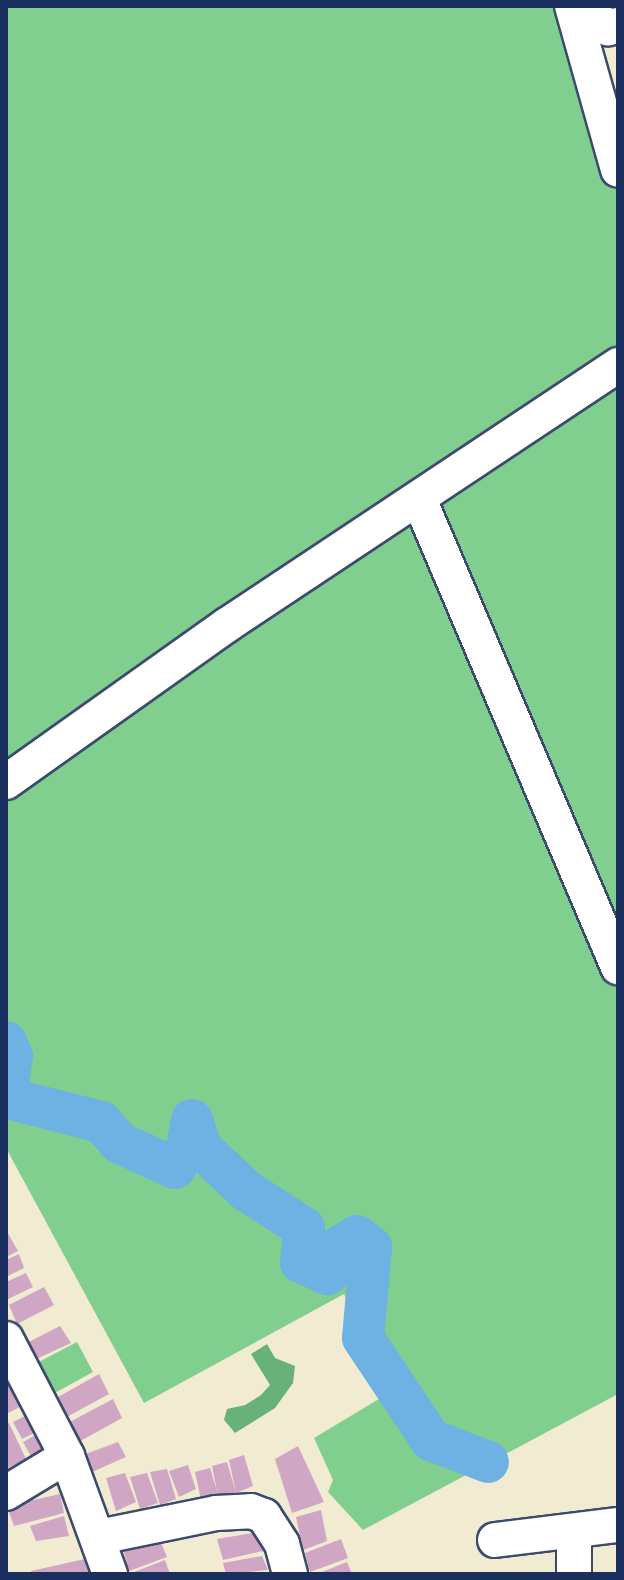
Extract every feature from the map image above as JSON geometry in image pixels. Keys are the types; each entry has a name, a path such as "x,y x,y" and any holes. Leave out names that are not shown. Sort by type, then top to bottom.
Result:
{"street":[{"path":"572,6 618,170"},
{"path":"584,6 608,28 618,25"},
{"path":"6,782 227,625 419,499 580,387 618,365"},
{"path":"419,499 618,967"},
{"path":"6,1339 67,1456 110,1574"},
{"path":"6,1493 67,1456"},
{"path":"99,1537 216,1513 251,1511 264,1516 282,1544 290,1574"},
{"path":"495,1540 618,1525"},
{"path":"574,1531 574,1574"}],"green space":[{"path":"6,6 561,6 618,182 618,1394 363,1530 328,1492 333,1480 314,1438 389,1393 344,1294 144,1403 6,1148"},
{"path":"77,1342 93,1372 51,1395 35,1364"},
{"path":"267,1344 275,1358 295,1366 293,1383 275,1408 235,1433 224,1420 227,1409 245,1405 270,1385 251,1354"}],"building":[{"path":"6,1230 18,1251 6,1257"},
{"path":"19,1254 24,1268 6,1277 6,1260"},
{"path":"26,1273 33,1287 6,1300 6,1282"},
{"path":"44,1287 54,1305 17,1324 9,1305"},
{"path":"60,1326 71,1343 32,1361 23,1345"},
{"path":"99,1374 109,1394 61,1420 51,1401"},
{"path":"6,1375 22,1406 6,1414"},
{"path":"113,1399 122,1418 75,1444 64,1425"},
{"path":"31,1413 40,1430 22,1439 13,1422"},
{"path":"9,1423 26,1459 8,1468 6,1424"},
{"path":"41,1432 50,1449 32,1458 23,1442"},
{"path":"118,1442 126,1457 92,1472 83,1455"},
{"path":"298,1446 324,1502 292,1513 275,1459"},
{"path":"244,1455 253,1486 236,1493 229,1460"},
{"path":"227,1462 236,1493 202,1505 195,1472 210,1468 217,1491 212,1466"},
{"path":"188,1465 196,1489 179,1497 169,1471"},
{"path":"167,1469 176,1499 160,1505 150,1472"},
{"path":"125,1473 136,1502 116,1511 106,1478"},
{"path":"147,1473 158,1503 140,1509 130,1477"},
{"path":"60,1494 64,1513 14,1526 7,1506"},
{"path":"321,1510 327,1541 303,1550 296,1517"},
{"path":"64,1516 69,1536 36,1541 30,1526"},
{"path":"259,1532 263,1551 223,1560 217,1539"},
{"path":"159,1538 167,1557 129,1571 124,1552"},
{"path":"341,1539 348,1558 310,1572 305,1553"},
{"path":"262,1556 268,1570 226,1574 223,1563"},
{"path":"85,1559 90,1574 32,1574 31,1571"},
{"path":"165,1560 170,1574 129,1574"},
{"path":"347,1562 352,1574 317,1574"}],"waterway":[{"path":"6,1042 12,1056 7,1089 19,1101 101,1122 120,1143 175,1168 187,1148 192,1120 201,1148 247,1191 304,1228 301,1262 327,1274 333,1251 357,1236 371,1247 363,1338 431,1440 488,1462"}]}
